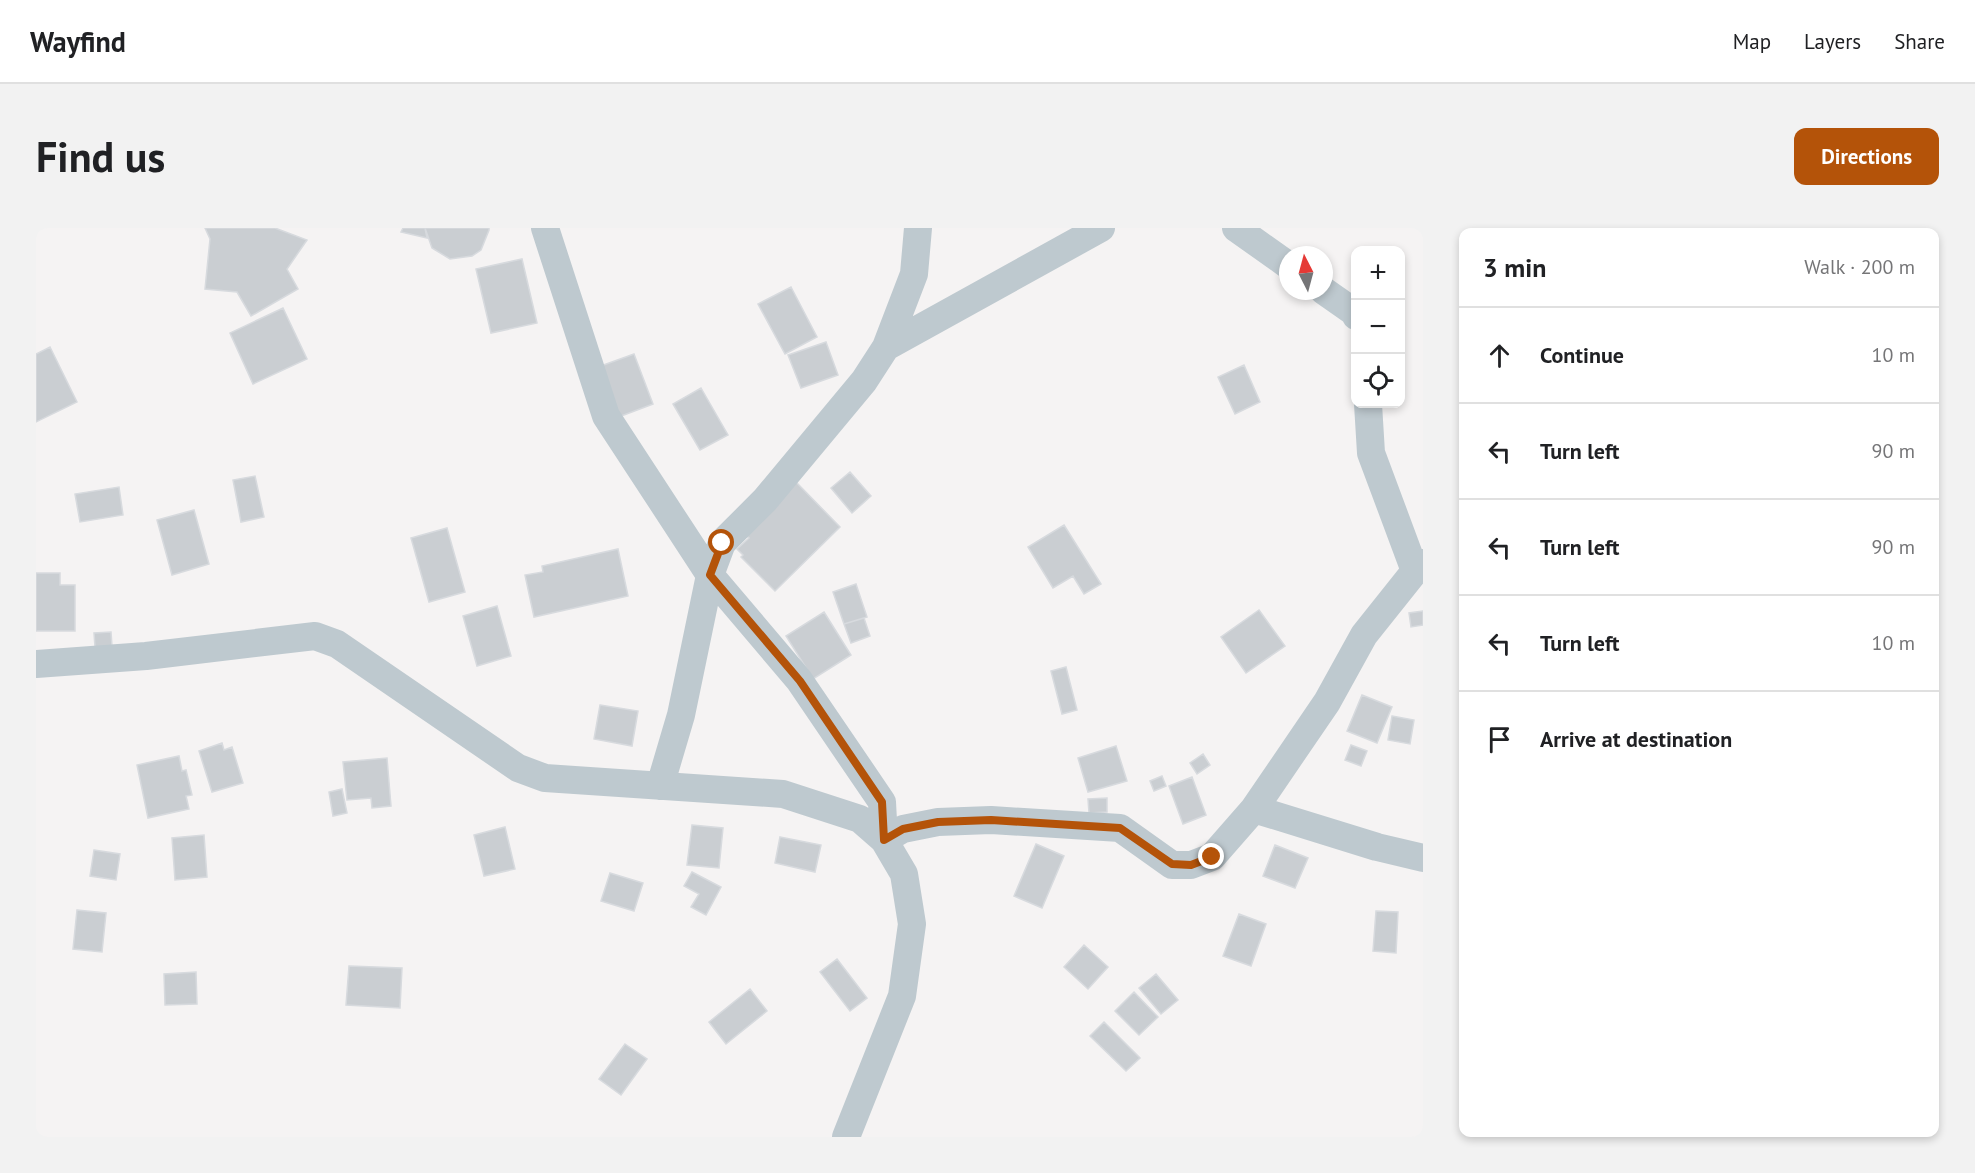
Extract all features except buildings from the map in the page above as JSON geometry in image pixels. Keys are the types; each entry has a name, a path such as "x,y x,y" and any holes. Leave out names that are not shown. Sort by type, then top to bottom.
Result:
{"street":[{"path":"545,228 606,416 710,575 800,681 882,802 884,840"},
{"path":"660,786 681,715 710,575 722,543 765,500 864,381 886,347 914,274 918,228"},
{"path":"886,347 1101,228"},
{"path":"1236,228 1279,259"},
{"path":"1333,297 1351,310"},
{"path":"884,840 903,829 938,822 991,820 1120,828 1172,864 1191,865 1212,857 1254,809 1327,702 1364,634 1419,567 1371,453 1368,408"},
{"path":"36,664 146,656 315,636 337,644 518,768 545,778 783,794 860,819 884,840 904,874 912,924 902,996 846,1137"},
{"path":"1254,809 1377,847 1423,858"}],"route":[{"path":"722,543 710,575 800,681 882,802 885,820 884,840 903,829 938,822 991,820 1120,828 1150,846 1172,864 1191,865 1212,857"}]}
